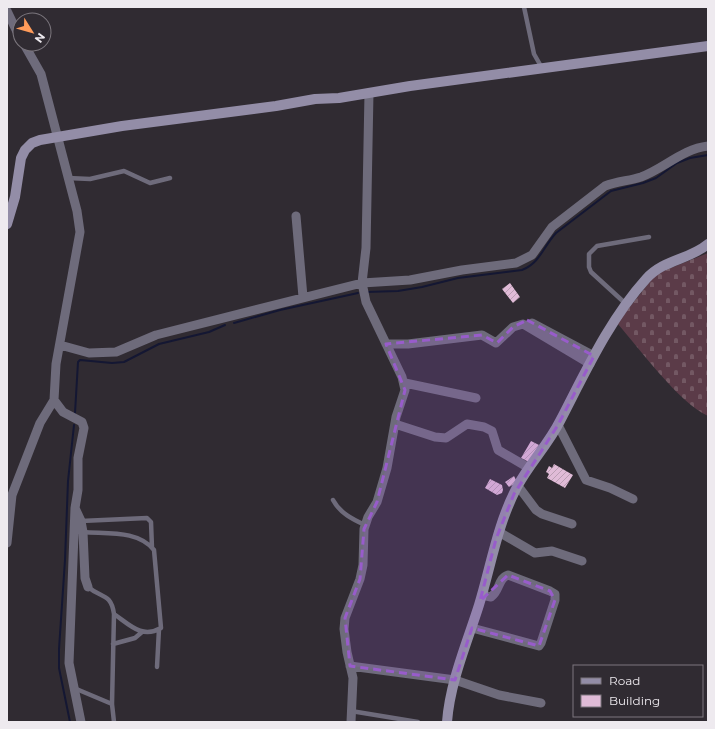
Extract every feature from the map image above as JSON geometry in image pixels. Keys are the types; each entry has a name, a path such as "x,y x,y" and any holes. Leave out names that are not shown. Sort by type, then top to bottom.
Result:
{"street":[{"path":"7,11 12,21"},
{"path":"7,224 15,197 21,158 25,150 32,143 40,140 122,126 708,46"},
{"path":"7,543 12,495 40,423 54,400 56,364 80,232 78,216 41,74 29,52"},
{"path":"351,722 353,678 347,652 344,623 360,579 365,525 377,502 387,468 395,424 405,390 405,383 366,302 362,283 366,248 368,93"},
{"path":"60,345 89,353 116,352 156,335 362,283 410,280 521,261 532,255 552,227 605,186 615,182 640,177 656,170 688,150 708,146"},
{"path":"296,216 303,297"},
{"path":"447,722 455,680 482,595 499,532 518,486 558,425 592,360 626,304 655,270 708,244"},
{"path":"386,344 408,344 482,335 496,343 513,327 523,324 592,360"},
{"path":"405,383 476,398"},
{"path":"54,400 63,412 82,422 84,428 78,458 78,490 75,508 69,663 81,722"},
{"path":"395,424 435,437 446,438 467,424 484,427 492,431 498,450 529,468"},
{"path":"558,425 586,480 610,488 633,499"},
{"path":"518,486 536,510 542,514 572,524"},
{"path":"75,508 81,521 83,532 85,578 88,587"},
{"path":"499,532 535,553 552,551 582,561"},
{"path":"472,628 538,646 541,643 555,600 555,594 550,591 508,575 501,579 494,595 491,597 482,595"},
{"path":"350,666 455,680 510,698 541,703"}],"lane":[{"path":"524,7 534,54 542,68"},
{"path":"68,178 90,179 124,171 150,184 170,178"},
{"path":"626,304 591,272 589,267 590,254 597,246 649,237"},
{"path":"333,500 337,507 350,518 365,525"},
{"path":"81,521 147,518 151,522 152,548"},
{"path":"83,532 135,536 148,542 154,550 161,620 161,628 159,629 157,667"},
{"path":"88,587 107,597 111,602 114,614 112,704 114,722"},
{"path":"114,614 142,632 153,632 159,629"},
{"path":"113,644 135,638 142,632"},
{"path":"74,688 112,704"},
{"path":"351,711 418,722"}],"highlighted area":[{"path":"527,320 594,356 558,425 514,494 496,539 480,601 508,575 550,591 555,600 539,646 472,628 455,680 350,666 345,618 360,579 364,529 377,502 405,390 386,344 482,335 497,343 513,327"}],"green space":[{"path":"708,253 708,416 685,400 672,387 617,323 656,274"}],"building":[{"path":"510,283 520,297 513,303 502,289"},
{"path":"531,441 539,445 529,462 521,458"},
{"path":"554,464 573,475 565,488 547,478 549,474 546,472 549,466 552,468"},
{"path":"514,476 517,482 509,487 505,482"},
{"path":"490,479 502,485 502,493 497,495 485,488"}],"waterway":[{"path":"366,292 398,291 458,278 522,270 537,259 556,233 611,191 643,183 656,178 677,163 690,158 708,155"},
{"path":"234,323 280,310 358,293"},
{"path":"75,413 78,362 80,360 112,363 124,362 159,344 209,332 225,325"},
{"path":"70,722 59,668 59,649 65,560 68,481 74,425"}]}
